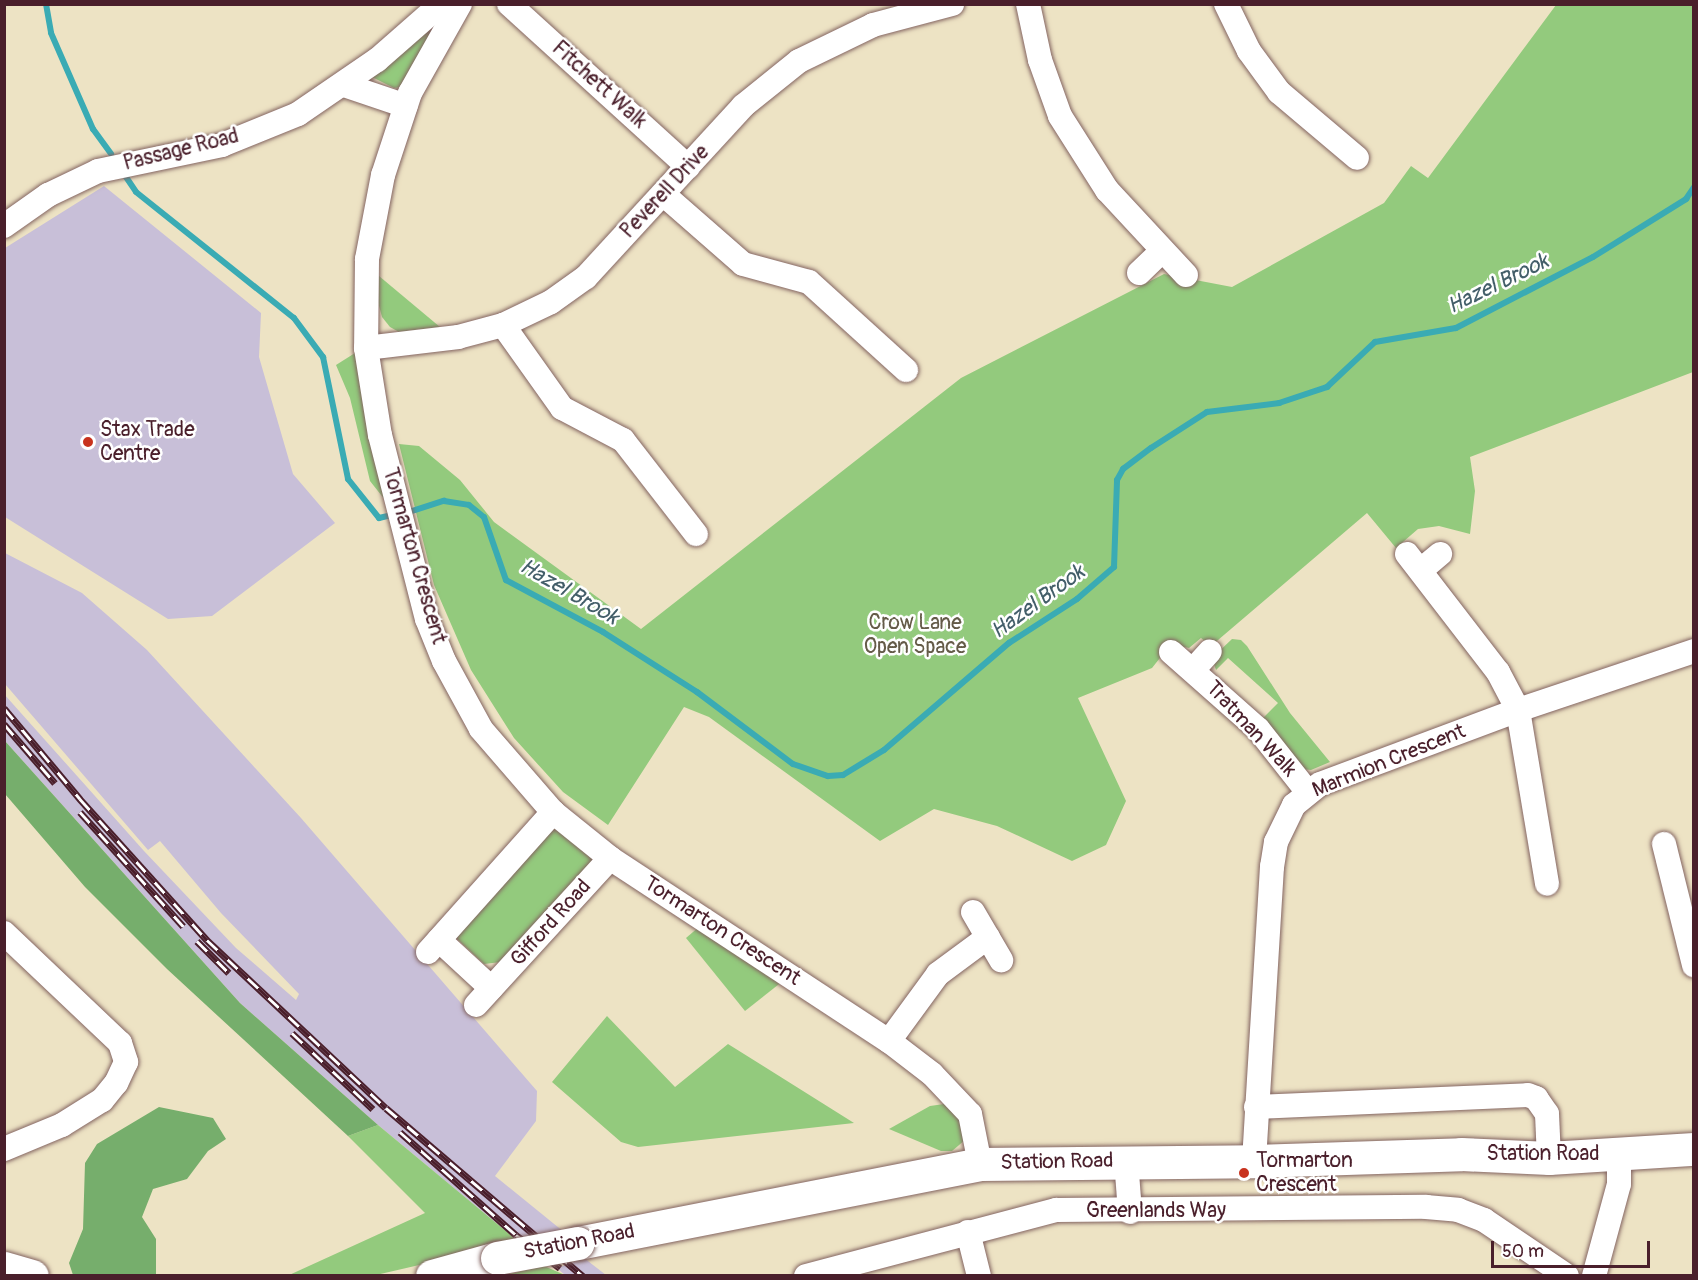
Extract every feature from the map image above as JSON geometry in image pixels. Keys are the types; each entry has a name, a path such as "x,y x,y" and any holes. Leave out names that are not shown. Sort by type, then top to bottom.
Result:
{"main road":[{"name":"Station Road","path":"432,1275 496,1258 980,1164 1126,1160 1254,1161 1461,1154 1549,1158 1694,1149"}],"street":[{"name":"Passage Road","path":"4,226 75,179 116,166 222,145 298,114 344,85 441,4"},
{"name":"Tormarton Crescent","path":"460,4 430,50 405,106 383,175 367,259 366,348 380,435 427,618 465,702 505,762 553,812 610,858 890,1041 946,1087 970,1114 980,1164"},
{"name":"Fitchett Walk","path":"509,4 688,166"},
{"name":"Peverell Drive","path":"366,348 458,337 503,325 551,302 586,277 743,106 799,61 873,25 952,4"},
{"path":"1028,4 1040,60 1060,116 1107,190 1161,251 1186,275"},
{"path":"1226,4 1249,51 1279,92 1357,158"},
{"path":"344,85 405,106"},
{"path":"663,194 743,264 809,282 906,370"},
{"path":"1139,273 1161,251"},
{"path":"503,325 562,408 623,440 696,534"},
{"path":"1440,554 1414,562 1498,672 1518,710 1547,884"},
{"name":"Tratman Walk","path":"1193,670 1210,651"},
{"name":"Marmion Crescent","path":"1254,1161 1276,842 1282,823 1307,791 1518,710 1694,651"},
{"name":"Tratman Walk","path":"1171,652 1258,729 1307,791"},
{"name":"Gifford Road","path":"553,812 434,946 484,997 610,858"},
{"path":"1664,844 1694,965"},
{"path":"973,912 1000,960"},
{"path":"4,933 120,1043 126,1062 116,1083 102,1100 62,1125 4,1149"},
{"path":"890,1041 938,974 988,937"},
{"path":"1256,1107 1528,1095 1536,1098 1547,1114 1549,1158"},
{"path":"1594,1275 1619,1184 1619,1154"},
{"path":"1126,1160 1130,1212"},
{"name":"Greenlands Way","path":"806,1275 1056,1210 1130,1212 1458,1210 1492,1224 1567,1275"},
{"path":"968,1232 979,1275"}],"shaded area":[{"path":"104,186 261,313 259,357 293,474 335,523 212,616 168,619 5,517 5,248"},
{"path":"5,553 82,593 147,650 301,818 537,1091 536,1121 495,1176 564,1232 519,1242 378,1125 240,1003 5,741 4,694 144,851 236,948 296,1000 299,994 221,913 160,841 148,850 5,684"},
{"path":"584,1258 606,1275 565,1275 557,1268"}],"green space":[{"name":"Crow Lane Open Space","path":"1556,5 1693,5 1693,372 1470,457 1475,491 1470,534 1439,526 1418,529 1396,548 1367,513 1211,646 1201,638 1189,648 1171,644 1152,668 1078,698 1126,801 1106,845 1072,861 997,826 934,809 880,841 709,717 684,707 608,825 563,792 514,738 471,670 434,585 399,444 419,446 460,480 494,522 641,629 961,378 1164,274 1232,287 1384,203 1411,166 1428,178"},
{"path":"436,23 401,87 394,88 372,77"},
{"path":"379,276 440,327 399,332 390,327 382,317 378,302"},
{"path":"355,353 385,500 370,481 350,398 336,365"},
{"path":"1232,639 1241,640 1247,646 1290,713 1330,762 1311,770 1302,769 1260,721 1278,703 1228,658 1216,670 1212,658"},
{"path":"5,741 240,1003 378,1125 348,1136 167,969 85,887 5,794"},
{"path":"555,827 596,859 501,962 484,964 455,937"},
{"path":"700,926 783,981 745,1011 686,938"},
{"path":"607,1016 675,1087 728,1044 854,1123 638,1147 621,1142 552,1082"},
{"path":"944,1104 956,1106 965,1140 952,1151 941,1151 889,1129 930,1106"},
{"path":"159,1107 213,1118 226,1139 208,1151 187,1179 153,1189 142,1217 156,1239 156,1275 73,1275 69,1263 83,1229 85,1163 97,1144"},
{"path":"378,1125 519,1242 376,1275 287,1276 425,1213 348,1136"},
{"path":"544,1266 565,1275 500,1276"}],"waterway":[{"path":"46,4 51,33 93,129 111,154"},
{"path":"126,177 136,192 294,318 323,357 348,479 379,518 396,514"},
{"name":"Hazel Brook","path":"406,513 444,501 469,505 484,517 506,580 603,632 697,692 793,764 828,776 843,775 884,750 1009,643 1077,599 1114,567 1117,480 1123,469 1151,448 1207,412 1279,403 1327,387 1375,342 1456,328 1593,257 1686,199 1694,187"}],"railway":[{"path":"4,708 80,799 207,940 386,1108 583,1276"},
{"path":"4,724 55,783"},
{"path":"80,812 183,926"},
{"path":"197,941 229,973"},
{"path":"292,1033 373,1109"},
{"path":"400,1132 516,1235 560,1268"}],"place":[{"name":"Stax Trade Centre","path":"88,442"},
{"name":"Tormarton Crescent","path":"1244,1173"}]}
